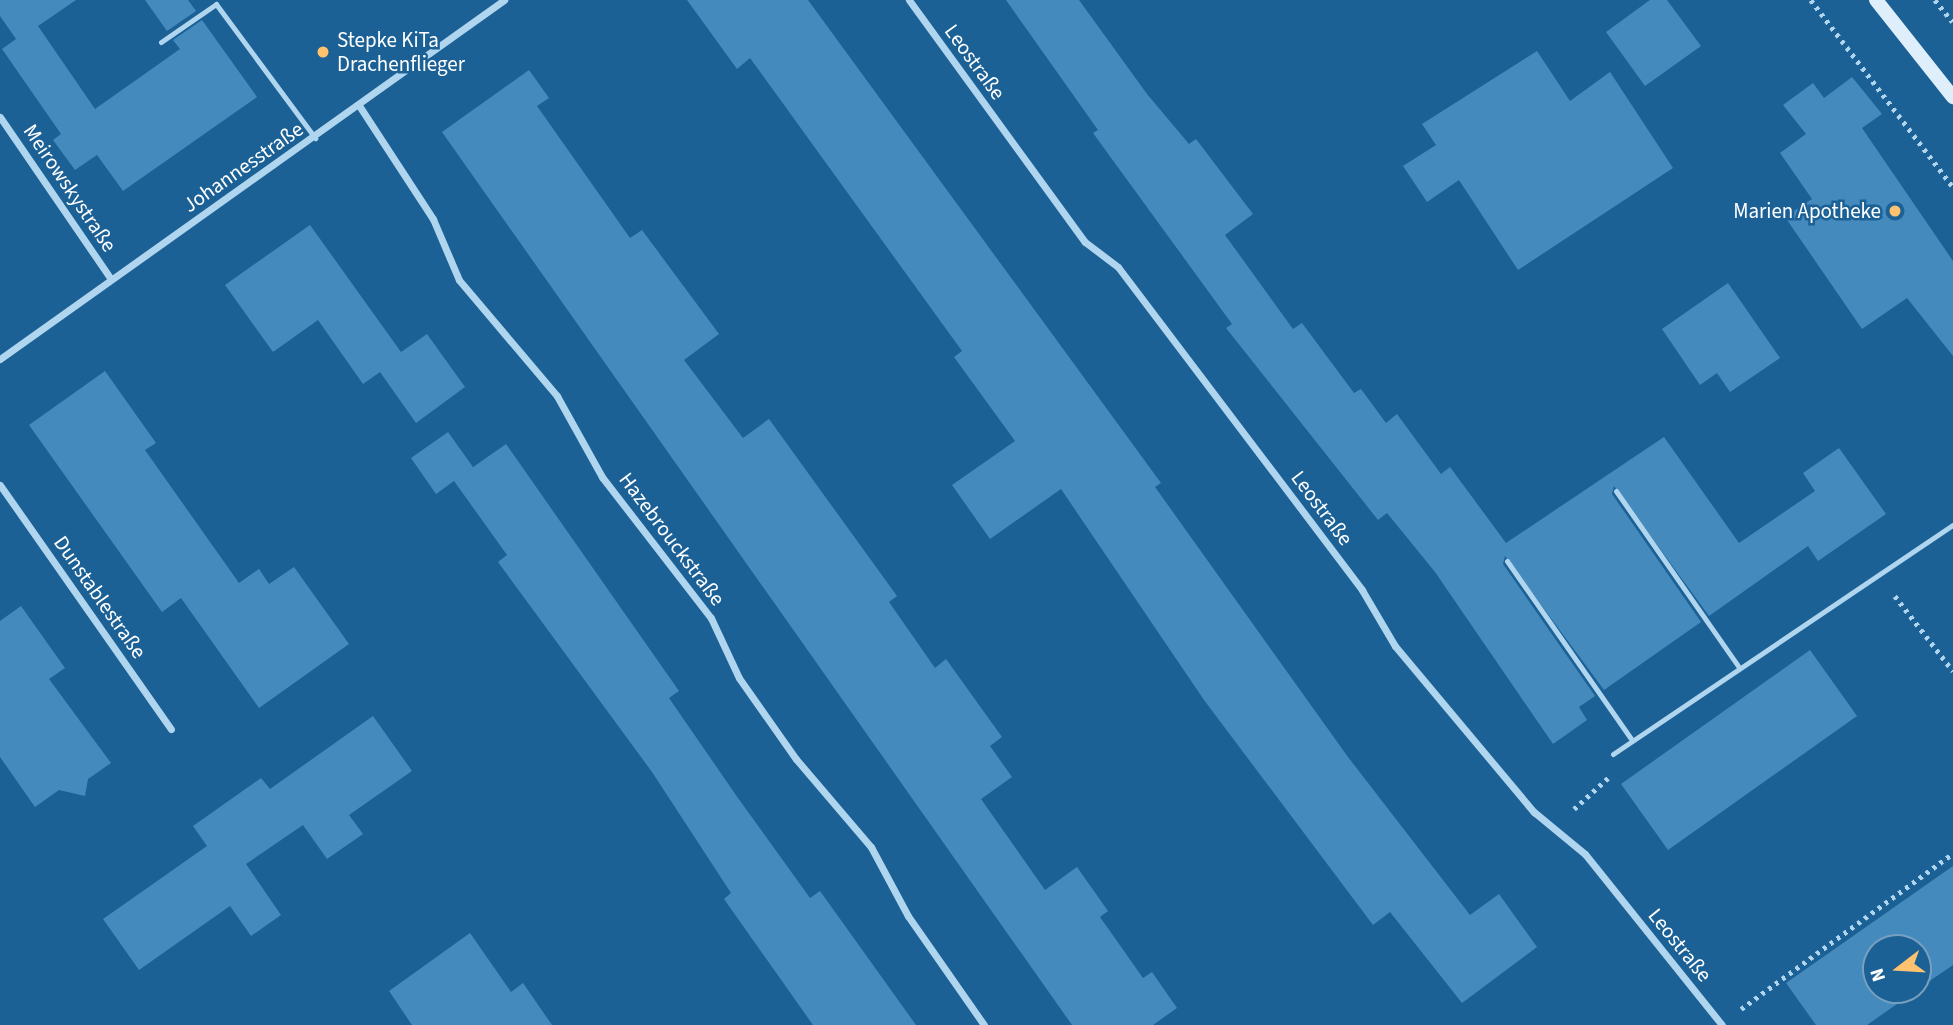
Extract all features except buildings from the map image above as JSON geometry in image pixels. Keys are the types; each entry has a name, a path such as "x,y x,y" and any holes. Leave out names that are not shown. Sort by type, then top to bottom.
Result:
{"street":[{"name":"Johannesstraße","path":"0,359 360,107 504,0"},
{"name":"Leostraße","path":"909,0 1085,242 1118,267 1354,579 1395,646 1551,827 1585,854 1721,1025"},
{"path":"1876,0 1953,97"},
{"name":"Hazebrouckstraße","path":"360,107 433,219 459,280 557,396 610,488 711,618 739,678 796,759 871,847 908,916 984,1025"},
{"name":"Meirowskystraße","path":"0,117 111,279"},
{"name":"Dunstablestraße","path":"0,485 171,729"}],"lane":[{"path":"161,42 216,4 315,138"},
{"path":"1616,491 1738,666"},
{"path":"1613,754 1738,666 1880,576 1953,525"},
{"path":"1507,561 1632,740"}],"path":[{"path":"1811,0 1953,187"},
{"path":"1935,0 1953,22"},
{"path":"1880,576 1953,671"},
{"path":"1551,827 1607,783 1613,754"},
{"path":"1721,1025 1953,853"}],"place":[{"name":"Stepke KiTa Drachenflieger","path":"323,52"},
{"name":"Marien Apotheke","path":"1895,211"}]}
